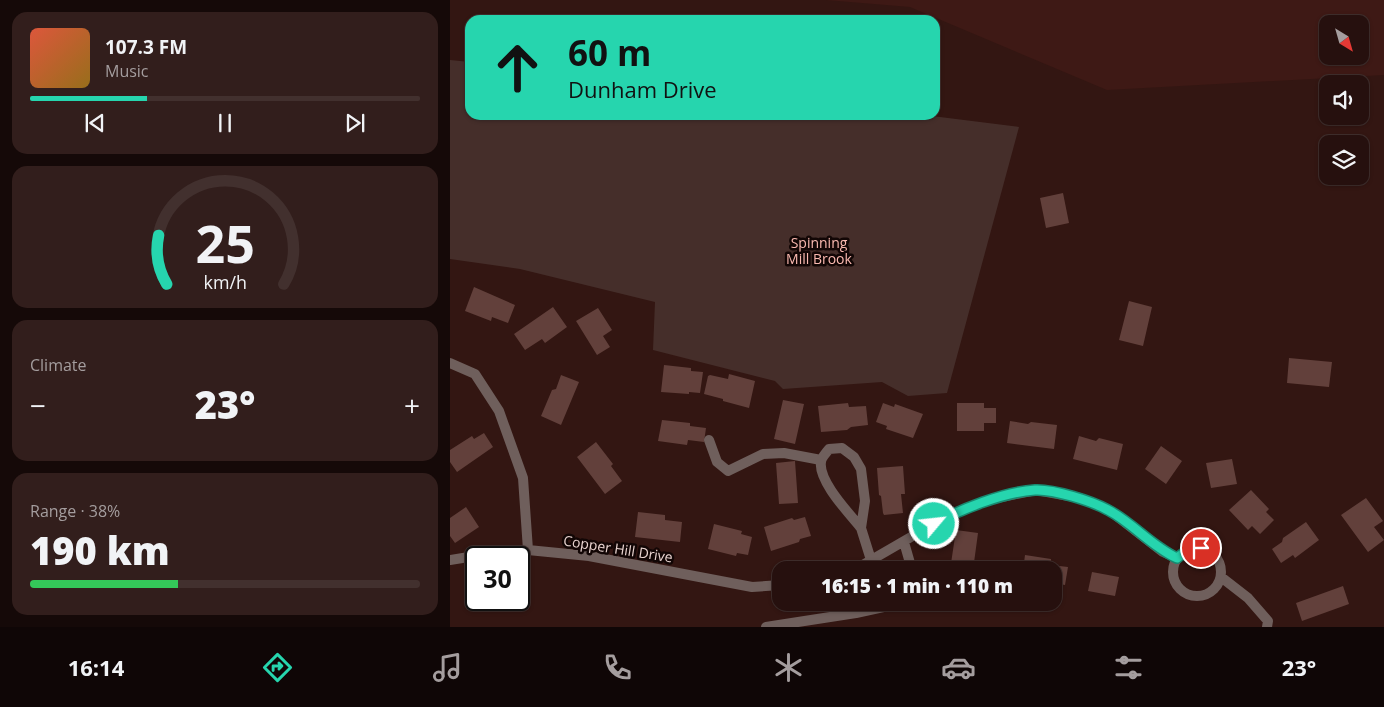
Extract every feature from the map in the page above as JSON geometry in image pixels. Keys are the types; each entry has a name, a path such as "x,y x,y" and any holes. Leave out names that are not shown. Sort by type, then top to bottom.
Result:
{"street":[{"path":"450,363 475,374 499,411 523,478 528,546"},
{"path":"709,440 717,462 728,471 763,454 784,453 821,460"},
{"path":"861,528 864,501 861,469 854,456 842,448 829,449 821,460 821,473 837,498 861,528 871,560 949,516 992,499 1036,490 1080,498 1109,510 1163,552 1177,558"},
{"path":"904,542 909,561"},
{"path":"1194,548 1208,550 1218,560 1220,566 1221,577 1213,590 1206,594 1190,596 1183,592 1178,587 1172,573 1177,558 1182,553 1194,548"},
{"name":"Copper Hill Drive","path":"530,550 589,556 752,587 772,586"},
{"name":"Copper Hill Drive","path":"450,560 465,558"},
{"path":"1221,577 1248,598 1268,621 1266,627"},
{"path":"766,627 865,611"}],"shaded area":[{"path":"826,0 1384,0 1384,75 1319,75 1319,79 1107,90 940,20 940,15 929,15 910,7"}],"green space":[{"name":"Spinning Mill Brook","path":"450,60 465,62 465,120 940,120 940,117 1019,127 947,393 908,396 882,382 783,389 775,381 653,350 655,302 520,269 450,259"}],"building":[{"path":"1063,193 1069,223 1046,228 1040,198"},
{"path":"474,287 515,305 508,323 492,317 491,321 465,311"},
{"path":"1129,301 1152,307 1143,346 1119,340"},
{"path":"553,307 567,327 545,343 542,339 525,350 514,334"},
{"path":"598,308 612,330 603,336 610,347 597,355 576,321"},
{"path":"1289,358 1332,362 1329,387 1287,383"},
{"path":"664,365 691,368 691,371 703,372 700,393 661,392"},
{"path":"729,374 755,381 749,408 704,394 708,376 728,379"},
{"path":"561,375 579,382 561,425 541,416 552,390 556,389"},
{"path":"783,400 804,404 795,444 774,439"},
{"path":"848,403 849,407 866,406 868,425 851,427 847,430 821,432 818,406"},
{"path":"883,403 894,407 895,404 923,414 913,438 886,429 887,426 876,422"},
{"path":"957,403 984,403 984,408 996,408 996,423 984,423 984,431 957,431"},
{"path":"662,420 690,423 690,426 706,428 704,442 688,440 687,445 658,441"},
{"path":"1010,421 1057,425 1054,449 1007,443"},
{"path":"484,433 493,447 457,472 450,462 450,450 472,436 474,439"},
{"path":"1079,436 1096,441 1099,438 1123,444 1117,470 1073,459"},
{"path":"596,442 613,464 611,466 622,481 605,494 577,457"},
{"path":"1161,446 1182,461 1166,484 1145,469"},
{"path":"1232,459 1237,484 1211,488 1206,463"},
{"path":"795,461 798,503 779,504 776,463"},
{"path":"903,466 905,494 901,494 903,513 884,515 881,496 879,495 877,468"},
{"path":"1251,490 1269,509 1266,512 1274,520 1260,534 1252,526 1248,530 1229,510"},
{"path":"1366,498 1383,521 1374,527 1384,540 1368,552 1341,515"},
{"path":"466,507 479,527 455,543 450,536 450,518"},
{"path":"638,512 665,515 665,520 682,522 680,542 635,537"},
{"path":"805,517 811,536 771,551 764,527 792,518 794,520"},
{"path":"1306,522 1319,540 1295,558 1293,555 1281,563 1272,549 1282,542 1283,538"},
{"path":"714,524 742,531 741,534 752,537 748,555 737,553 736,556 708,549"},
{"path":"956,530 978,533 974,561 951,561"},
{"path":"1025,555 1051,559 1051,561 1024,561"},
{"path":"1062,566 1068,567 1065,585 1062,584"},
{"path":"1092,572 1119,577 1115,596 1088,591"},
{"path":"1343,586 1349,604 1302,621 1296,603"}],"route":[{"path":"934,524 992,499 1036,490 1080,498 1109,510 1163,552 1177,558 1188,550 1201,548"}]}
